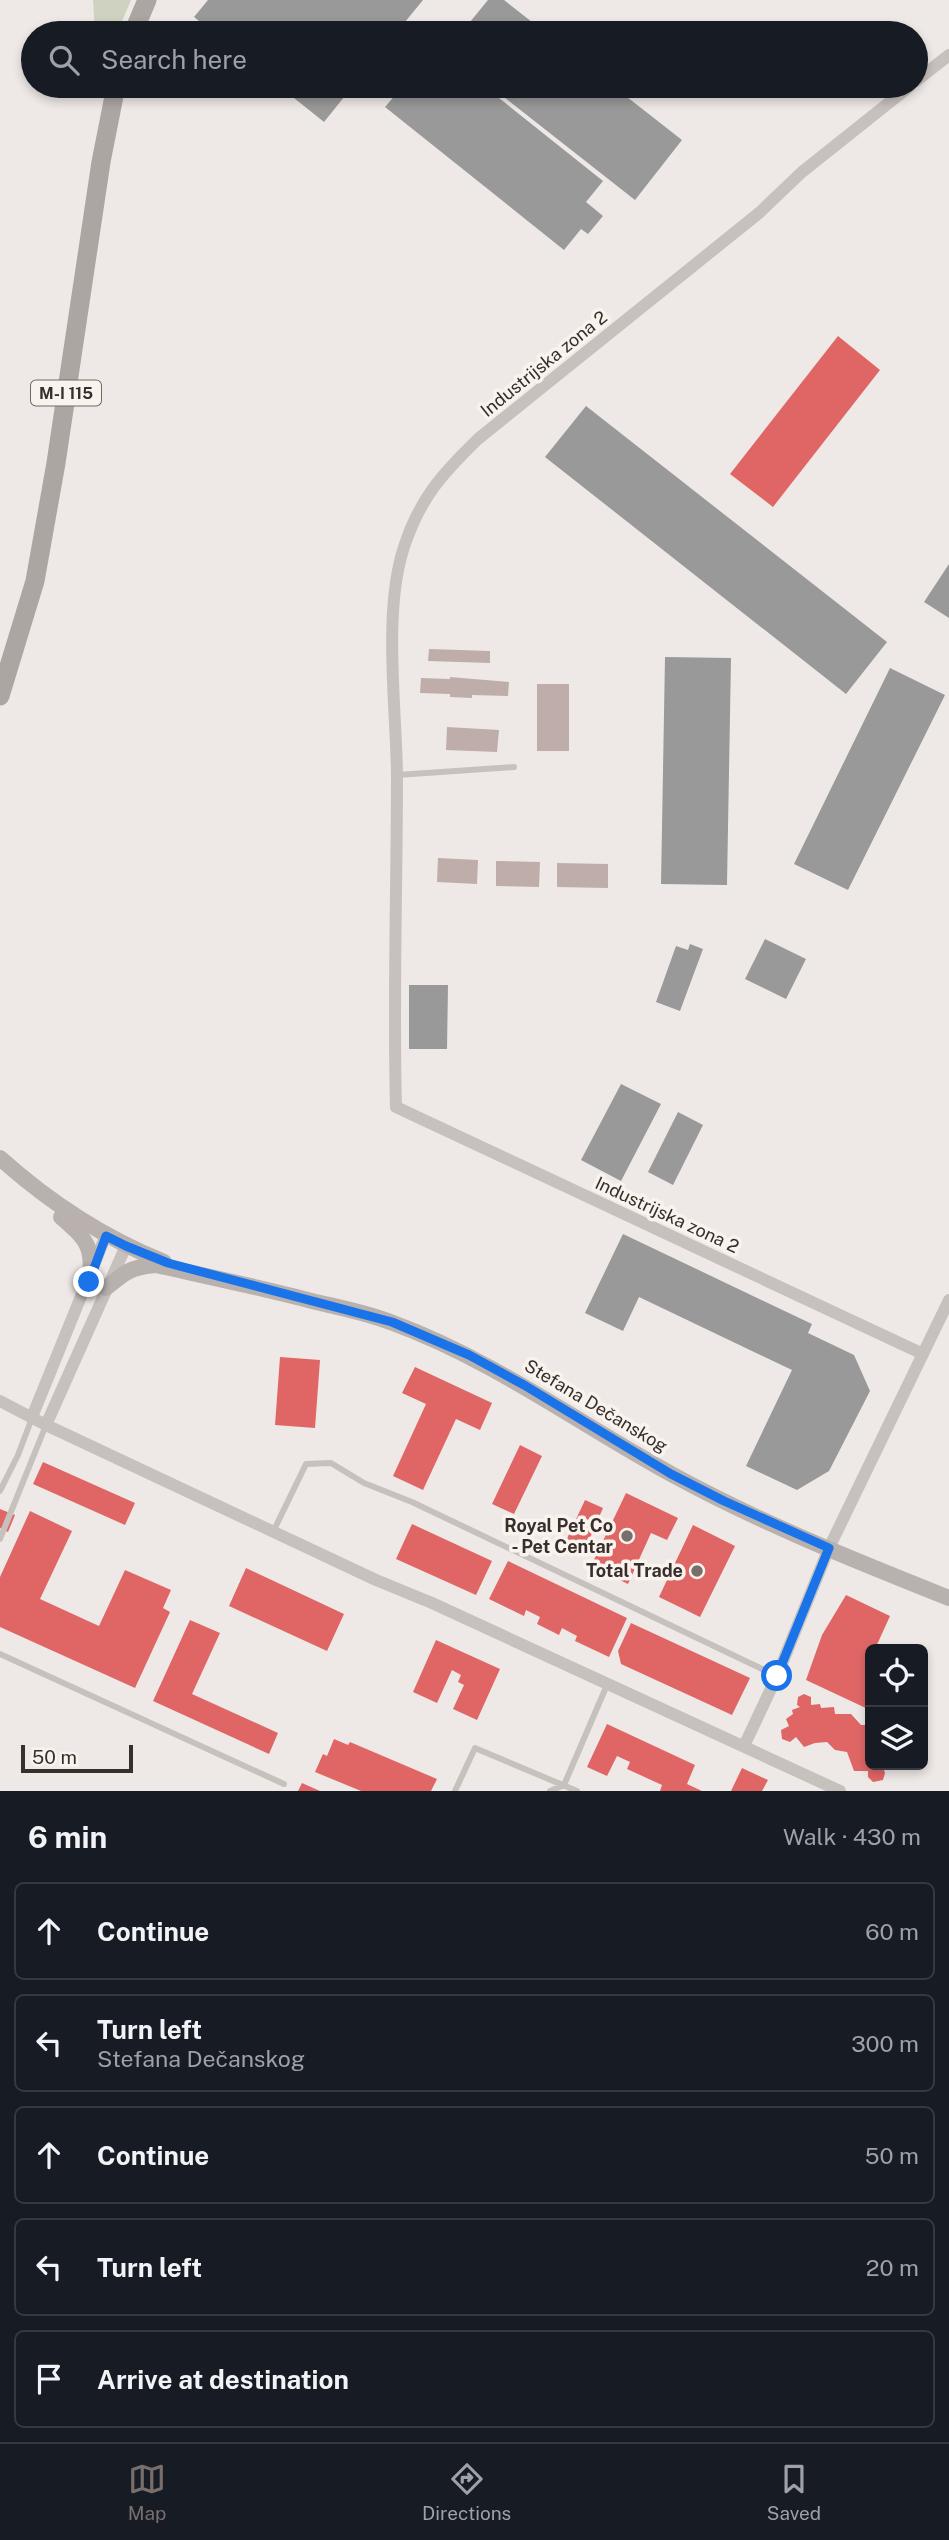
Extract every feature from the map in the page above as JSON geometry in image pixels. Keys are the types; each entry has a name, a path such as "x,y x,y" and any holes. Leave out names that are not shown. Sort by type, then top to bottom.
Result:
{"main road":[{"path":"138,21 147,0"},
{"name":"M-I 115","path":"0,696 35,581 113,98"},
{"path":"1,1158 61,1207 106,1236 168,1263 214,1277"},
{"path":"23,1177 84,1239 93,1262 89,1282"},
{"path":"106,1288 126,1270 138,1266 156,1265 214,1277"},
{"name":"Stefana Dečanskog","path":"214,1277 392,1322 469,1355 671,1474 724,1501 949,1598"}],"street":[{"path":"928,72 949,55"},
{"name":"Industrijska zona 2","path":"895,98 802,172 759,213 478,439 443,473 418,510 403,550 396,588 393,652 397,775 393,1010 397,1107 923,1354"},
{"path":"32,1417 106,1236"},
{"path":"46,1425 126,1246"},
{"path":"744,1746 777,1676 829,1548 949,1300"},
{"path":"0,1401 273,1532 840,1791"}],"lane":[{"path":"397,775 514,766"},
{"path":"0,1491 18,1455 32,1417"},
{"path":"0,1539 46,1425"},
{"path":"273,1532 306,1464 331,1463 364,1483 412,1502 777,1676"},
{"path":"0,1654 285,1784"},
{"path":"550,1791 564,1785 607,1685"},
{"path":"455,1791 475,1748 577,1791"}],"green space":[{"path":"93,0 131,0 122,21 94,21"}],"building: Shops":[{"path":"838,336 880,370 773,507 730,474"},
{"path":"280,1357 320,1360 315,1428 275,1425"},
{"path":"415,1367 492,1403 480,1430 456,1419 423,1490 393,1476 426,1404 402,1393"},
{"path":"520,1445 542,1456 514,1514 492,1504"},
{"path":"43,1462 135,1503 125,1525 33,1484"},
{"name":"Royal Pet Co - Pet Centar","path":"626,1493 678,1518 667,1540 651,1533 628,1584 591,1566"},
{"path":"585,1500 603,1508 583,1554 564,1545"},
{"path":"0,1509 15,1515 8,1532 0,1528"},
{"path":"30,1511 72,1531 40,1599 99,1626 125,1570 171,1590 163,1608 170,1612 135,1688 0,1627 0,1577"},
{"path":"412,1524 492,1561 476,1595 396,1559"},
{"name":"Total Trade","path":"693,1525 735,1546 700,1617 659,1597"},
{"path":"508,1561 627,1618 609,1657 575,1641 577,1636 562,1628 559,1635 537,1624 540,1617 526,1610 524,1616 489,1599"},
{"path":"246,1568 344,1614 327,1651 229,1606"},
{"path":"846,1595 890,1616 877,1644 865,1644 865,1708 806,1680 822,1635"},
{"path":"190,1620 220,1633 192,1694 278,1733 269,1754 153,1701"},
{"path":"631,1623 750,1678 732,1715 621,1664 618,1651"},
{"path":"436,1640 500,1669 477,1720 453,1709 464,1685 458,1682 461,1675 452,1670 437,1703 413,1692"},
{"path":"804,1694 811,1697 811,1705 820,1704 821,1708 834,1707 835,1714 851,1714 861,1725 865,1725 865,1770 884,1770 883,1780 873,1782 868,1777 868,1771 854,1771 847,1752 835,1750 827,1742 804,1747 796,1737 790,1742 782,1739 781,1730 789,1726 786,1719 793,1714 792,1710 800,1707 797,1705 798,1697"},
{"path":"607,1724 695,1765 687,1784 702,1791 660,1791 662,1785 627,1769 630,1762 617,1756 607,1776 587,1767"},
{"path":"334,1739 348,1745 350,1742 437,1779 431,1791 361,1791 315,1772 323,1754 327,1756"},
{"path":"742,1768 768,1780 762,1791 731,1791"},
{"path":"302,1783 320,1791 298,1791"}],"building: Industry":[{"path":"208,0 423,0 406,21 199,21 194,17"},
{"path":"488,0 504,0 531,21 471,21"},
{"path":"294,98 343,98 324,122"},
{"path":"393,98 499,98 603,181 586,202 603,216 588,234 581,229 564,250 385,107"},
{"path":"505,98 628,98 682,140 635,200"},
{"path":"586,406 887,642 846,694 545,457"},
{"path":"949,564 949,618 924,602"},
{"path":"665,657 731,658 727,885 661,884"},
{"path":"890,668 945,695 848,890 794,864"},
{"path":"765,939 806,959 786,999 745,979"},
{"path":"690,944 703,949 680,1011 656,1002 676,946 688,950"},
{"path":"409,985 448,985 447,1049 409,1049"},
{"path":"621,1084 661,1104 621,1181 581,1160"},
{"path":"678,1112 703,1125 673,1185 648,1172"},
{"path":"623,1234 812,1324 808,1333 854,1355 870,1391 829,1471 797,1490 746,1466 792,1370 639,1297 623,1331 585,1313"}],"building: Other":[{"path":"429,649 490,651 490,663 428,661"},
{"path":"450,677 509,682 508,696 472,695 472,698 420,693 421,678"},
{"path":"537,684 569,684 569,751 537,751"},
{"path":"447,727 499,730 497,752 446,750"},
{"path":"438,858 478,860 477,884 437,882"},
{"path":"496,861 540,862 539,887 496,886"},
{"path":"557,863 608,864 608,888 557,887"}],"place":[{"name":"Royal Pet Co - Pet Centar","path":"627,1536"},
{"name":"Total Trade","path":"697,1571"}],"route":[{"path":"89,1282 106,1236 168,1263 214,1277 392,1322 469,1355 671,1474 829,1548 777,1676"}]}
